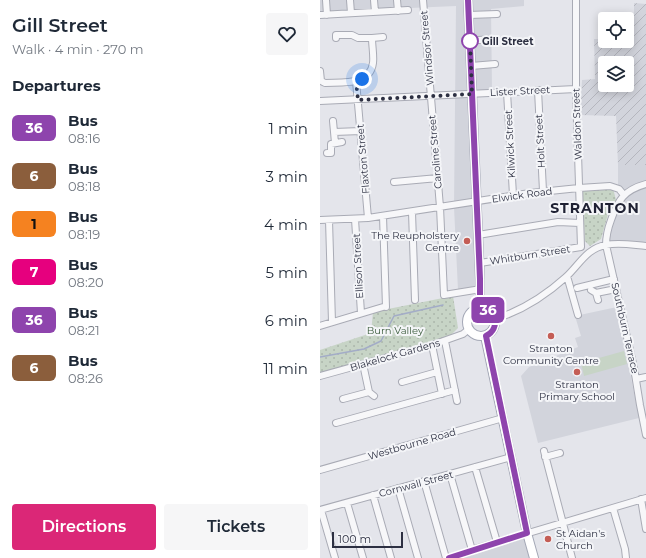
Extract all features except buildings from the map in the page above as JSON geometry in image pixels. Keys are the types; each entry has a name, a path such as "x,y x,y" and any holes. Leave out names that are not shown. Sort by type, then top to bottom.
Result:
{"main road":[{"path":"468,0 481,289 480,308"},
{"path":"480,308 491,312 495,320 494,328 486,336 478,336 472,332 469,329 467,320 475,310 480,308"},
{"path":"486,336 527,533 534,558"}],"street":[{"path":"326,0 323,15 408,10"},
{"path":"350,0 351,13"},
{"path":"374,0 375,12"},
{"path":"397,0 398,11"},
{"name":"Windsor Street","path":"423,0 431,96"},
{"name":"Waldon Street","path":"576,0 576,89 581,247"},
{"path":"469,15 497,14"},
{"path":"336,38 336,35 352,35 358,38 383,38"},
{"path":"320,72 321,81 325,83 356,81 368,75 372,70 374,63 372,38"},
{"path":"479,40 493,39"},
{"path":"471,66 496,64"},
{"name":"Flaxton Street","path":"356,81 368,218"},
{"name":"Lister Street","path":"320,101 576,89"},
{"name":"Holt Street","path":"538,90 543,191"},
{"name":"Kilwick Street","path":"507,92 513,195"},
{"name":"Caroline Street","path":"431,96 440,207 444,295 481,289"},
{"path":"333,121 335,143"},
{"path":"334,132 360,130"},
{"path":"332,160 329,153 331,144 342,142"},
{"path":"394,182 438,178"},
{"path":"406,181 407,188"},
{"path":"606,245 606,238 617,204 634,188 646,184"},
{"name":"Elwick Road","path":"320,220 368,218 513,195 579,188 610,186 619,190 624,196"},
{"path":"412,212 415,301"},
{"path":"320,326 384,307 383,216"},
{"name":"Ellison Street","path":"355,219 361,313"},
{"path":"329,220 332,322"},
{"path":"478,235 558,222 580,223"},
{"path":"495,320 510,315 546,293 567,276 592,250 606,245 624,244 646,246"},
{"name":"Southburn Terrace","path":"606,245 636,379 646,435"},
{"name":"Whitburn Street","path":"480,264 581,247"},
{"path":"567,276 578,315"},
{"path":"577,288 614,279"},
{"path":"595,294 616,288"},
{"name":"Blakelock Gardens","path":"320,376 432,345 463,334 469,329"},
{"path":"445,340 457,401"},
{"path":"432,345 442,394"},
{"path":"343,399 372,394 363,364"},
{"path":"402,382 437,372"},
{"path":"636,379 646,377"},
{"path":"336,423 455,390"},
{"name":"Westbourne Road","path":"320,470 503,418"},
{"path":"560,453 545,454 572,558"},
{"name":"Cornwall Street","path":"321,510 511,457"},
{"path":"476,467 497,542"},
{"path":"450,474 472,550"},
{"path":"424,481 448,558 643,499 646,529"},
{"path":"398,488 418,558"},
{"path":"373,496 391,558"},
{"path":"347,502 363,558"},
{"path":"612,508 625,549 626,558"},
{"path":"321,510 335,558"}],"shaded area":[{"path":"320,0 464,0 477,286 458,290 454,207 456,6 320,12"},
{"path":"473,0 524,0 524,6 491,9 492,90 476,91"},
{"path":"634,3 646,4 646,165 618,165 616,116 580,115 582,80 595,79 594,39 598,39 598,48 634,48"},
{"path":"618,165 646,165 646,244 606,245 610,223 624,195 618,188"},
{"name":"Stranton Primary School","path":"617,307 639,418 538,443 521,376 529,367 578,347 575,338 581,336 575,316"},
{"path":"527,536 533,558 456,558"}],"green space":[{"path":"613,188 616,200 608,214 601,239 590,246 585,241 582,190"},
{"name":"Burn Valley","path":"453,296 458,328 450,336 320,374 320,350 371,333 373,312"},
{"path":"624,351 627,364 584,376 581,363"}],"waterway":[{"path":"320,357 364,349 381,341 394,316 443,305"}],"bus line":[{"name":"36","path":"449,558 527,533 486,336 494,328 495,320 491,312 484,308 480,308 481,289 468,0"}],"place":[{"name":"Gill Street","path":"470,41"},
{"name":"The Reupholstery Centre","path":"467,241"},
{"name":"Stranton Community Centre","path":"551,336"},
{"name":"Stranton Primary School","path":"577,372"},
{"name":"St Aidan's Church","path":"548,539"}],"district":[{"name":"STRANTON","path":"595,208"}],"route":[{"path":"362,79 356,81 358,100 472,94 470,41"}]}
